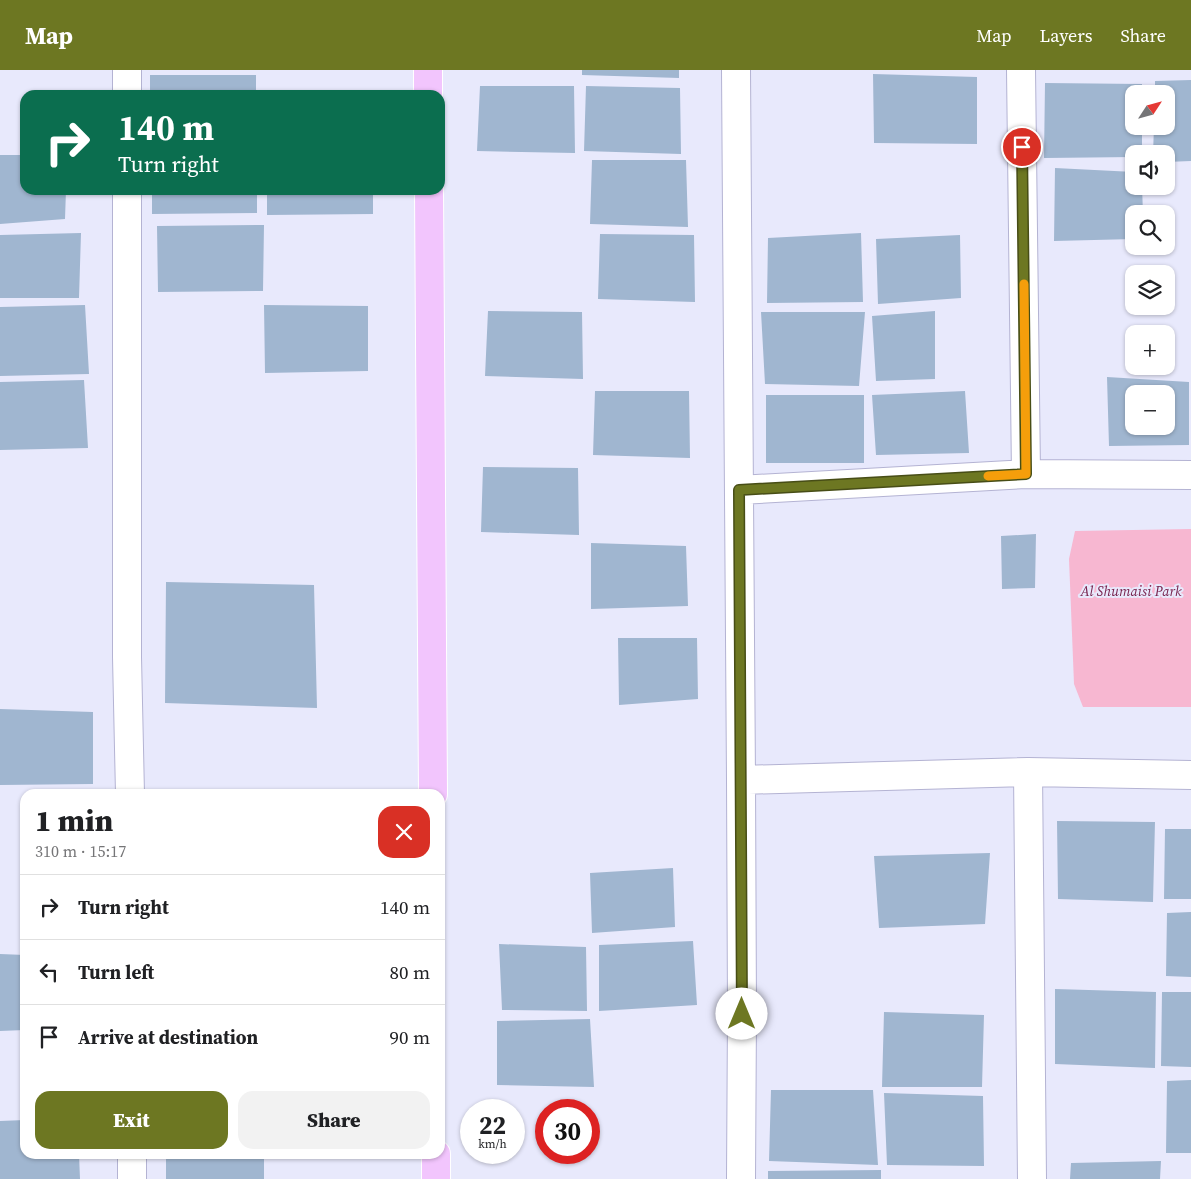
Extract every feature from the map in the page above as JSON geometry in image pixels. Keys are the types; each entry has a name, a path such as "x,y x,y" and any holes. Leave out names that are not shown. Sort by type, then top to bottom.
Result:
{"main road":[{"path":"428,70 428,90"},
{"path":"428,195 433,789"},
{"path":"436,1159 436,1179"}],"street":[{"path":"127,70 127,90"},
{"path":"736,70 742,994 741,1179"},
{"path":"1021,70 1026,474"},
{"path":"127,195 127,657 130,789"},
{"path":"739,490 1026,474 1191,475"},
{"path":"741,780 1028,772 1191,775"},
{"path":"1028,772 1032,1179"},
{"path":"132,1159 132,1179"}],"green space":[{"name":"Al Shumaisi Park","path":"1191,529 1191,707 1083,707 1074,684 1069,559 1075,531"}],"building":[{"path":"582,70 679,70 679,78 582,75"},
{"path":"873,74 977,77 977,144 874,143"},
{"path":"150,75 256,75 256,90 150,90"},
{"path":"1191,80 1191,161 1175,162 1175,145 1153,145 1154,135 1175,135 1175,85 1155,85 1155,81"},
{"path":"1045,83 1142,84 1125,85 1125,135 1142,135 1142,145 1125,145 1125,157 1044,158"},
{"path":"480,86 574,86 575,153 477,151"},
{"path":"586,86 680,88 681,154 584,151"},
{"path":"0,155 20,155 20,195 66,195 65,219 0,224"},
{"path":"592,160 686,160 688,227 590,224"},
{"path":"1055,168 1125,172 1125,195 1142,195 1143,205 1125,205 1125,239 1054,241"},
{"path":"152,195 257,195 257,213 152,214"},
{"path":"267,195 373,195 373,214 267,215"},
{"path":"264,225 263,291 158,292 157,226"},
{"path":"81,233 79,298 0,298 0,235"},
{"path":"861,233 863,302 767,303 768,238"},
{"path":"600,234 694,235 695,302 598,299"},
{"path":"960,235 961,298 878,304 876,239"},
{"path":"85,305 89,374 0,376 0,307"},
{"path":"264,305 368,306 368,371 265,373"},
{"path":"488,311 582,312 583,379 485,376"},
{"path":"935,311 935,379 876,381 872,316"},
{"path":"761,312 865,312 859,386 765,384"},
{"path":"1107,377 1189,382 1189,445 1109,446"},
{"path":"84,380 88,448 0,450 0,382"},
{"path":"595,391 689,391 690,458 593,455"},
{"path":"965,391 969,453 876,455 872,395"},
{"path":"766,395 864,395 864,463 766,463"},
{"path":"483,467 578,468 579,535 481,532"},
{"path":"1036,534 1035,588 1002,589 1001,536"},
{"path":"591,543 686,546 688,606 591,609"},
{"path":"166,582 314,585 317,708 165,703"},
{"path":"618,638 697,638 698,699 619,705"},
{"path":"0,709 93,712 93,784 0,785"},
{"path":"1057,821 1155,822 1153,902 1058,899"},
{"path":"1165,829 1191,829 1191,899 1164,899"},
{"path":"990,853 985,924 879,928 874,856"},
{"path":"673,868 675,927 592,933 590,873"},
{"path":"1191,912 1191,977 1166,976 1167,913"},
{"path":"693,941 697,1005 599,1011 599,945"},
{"path":"499,944 586,947 587,1011 502,1010"},
{"path":"0,954 20,955 20,1030 0,1031"},
{"path":"1055,989 1156,992 1155,1068 1055,1064"},
{"path":"1162,992 1191,992 1191,1067 1161,1066"},
{"path":"884,1012 984,1015 982,1087 882,1087"},
{"path":"590,1019 594,1087 497,1085 497,1021"},
{"path":"1191,1080 1191,1153 1166,1153 1167,1081"},
{"path":"771,1090 873,1090 878,1165 769,1161"},
{"path":"884,1093 983,1096 984,1166 887,1165"},
{"path":"20,1120 20,1159 79,1159 80,1179 0,1179 0,1121"},
{"path":"166,1159 264,1159 264,1179 166,1179"},
{"path":"1161,1161 1160,1179 1070,1179 1071,1163"},
{"path":"881,1170 881,1179 768,1179 768,1171"}],"slow traffic":[{"path":"988,476 1026,474 1024,284"}],"route":[{"path":"742,1014 739,490 1026,474 1022,147"}]}
